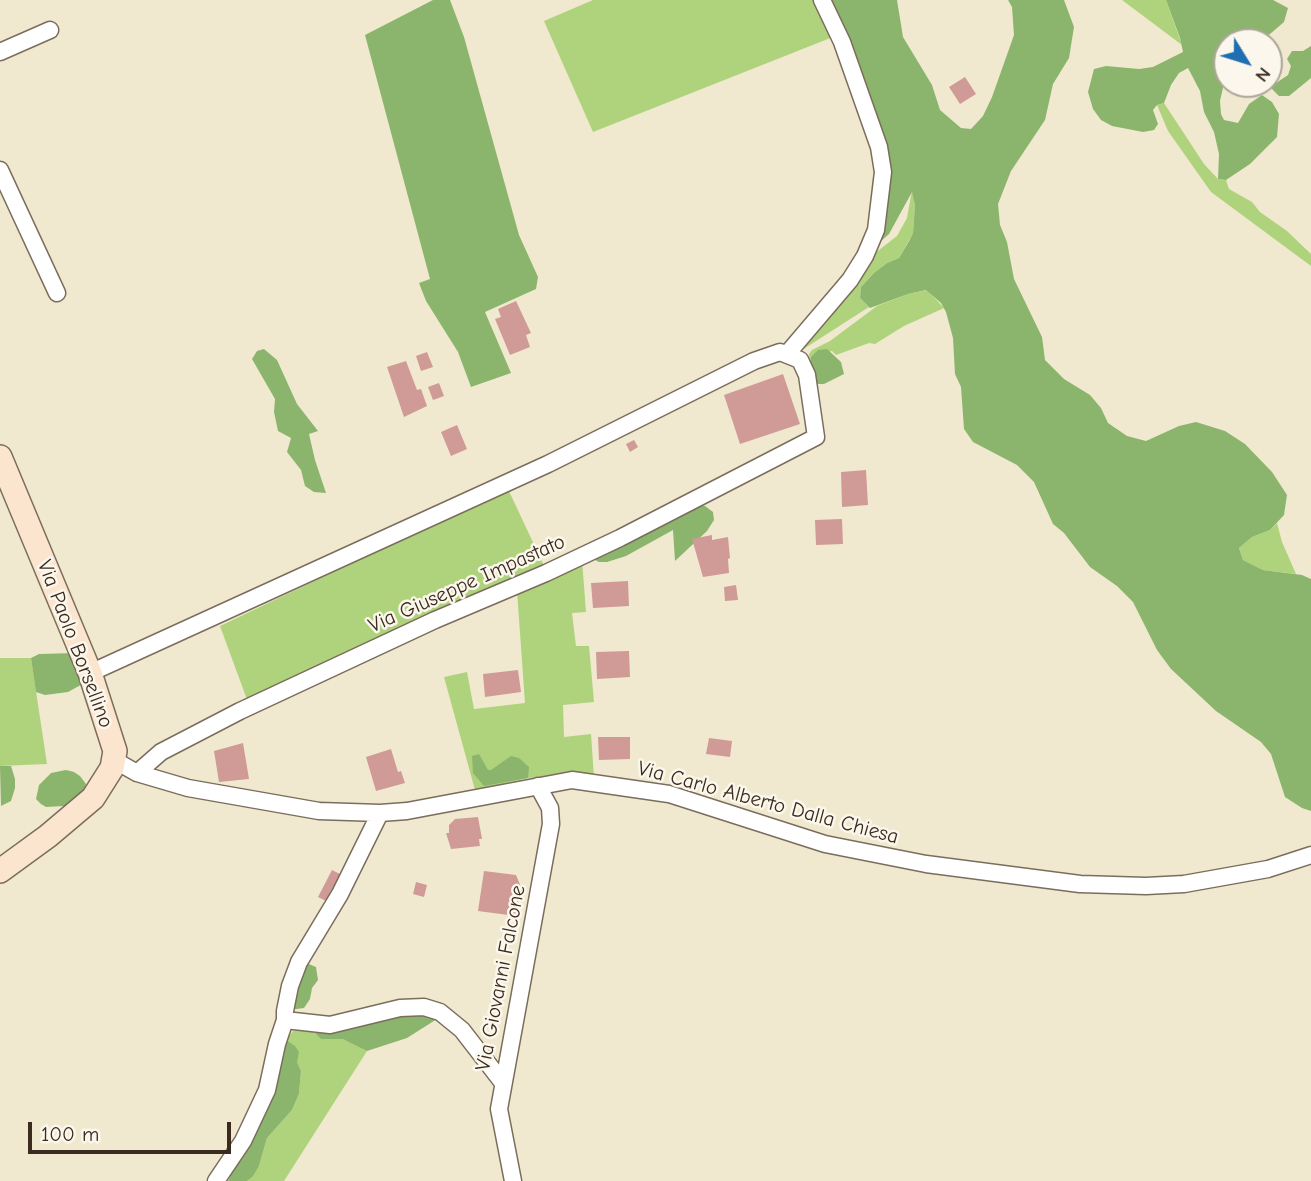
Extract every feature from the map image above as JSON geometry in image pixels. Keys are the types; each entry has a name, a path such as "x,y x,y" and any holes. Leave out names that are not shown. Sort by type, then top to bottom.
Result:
{"street":[{"path":"90,673 548,464 741,367 780,352 787,354 850,280 865,256 876,230 883,172 879,147 842,42 822,0"},
{"path":"0,52 50,30"},
{"path":"0,170 57,293"},
{"name":"Via Giuseppe Impastato","path":"137,773 161,752 240,711 620,538 816,437 807,374 800,360 787,354"},
{"name":"Via Paolo Borsellino","path":"0,457 90,673 113,741 114,760"},
{"path":"0,872 93,798 114,760"},
{"name":"Via Carlo Alberto Dalla Chiesa","path":"114,760 137,773 188,788 319,811 407,811 572,780 644,789 669,794 825,844 926,864 1080,884 1184,884 1256,871 1311,855"},
{"name":"Via Giovanni Falcone","path":"513,1181 499,1109 551,824 550,808 538,786"},
{"path":"216,1181 243,1141 267,1090 285,1020 290,986 299,962 340,894 380,813"},
{"path":"285,1020 330,1026 400,1008 424,1007 440,1012 462,1030 503,1083"}],"green space":[{"path":"433,0 450,0 464,37 519,235 538,277 536,289 485,312 511,373 471,387 458,352 426,301 419,283 430,279 365,35"},
{"path":"593,0 818,0 838,35 593,132 544,21"},
{"path":"825,0 897,0 903,37 932,85 940,110 961,128 971,129 983,116 992,97 1014,35 1012,7 1008,0 1064,0 1074,27 1069,58 1053,84 1045,120 1011,171 998,204 1000,225 1007,242 1014,279 1042,337 1045,360 1064,379 1090,395 1101,408 1108,423 1127,436 1146,441 1179,426 1196,422 1225,431 1245,444 1272,472 1287,495 1284,515 1270,530 1252,537 1239,548 1243,560 1263,570 1302,575 1311,579 1311,811 1285,797 1271,754 1261,742 1216,711 1171,669 1157,650 1133,602 1117,586 1090,567 1064,533 1053,524 1034,482 1017,465 973,442 964,429 961,387 955,374 953,338 941,303 926,290 870,308 860,298 861,287 874,273 899,258 913,233 915,205 912,192 889,234 874,244 886,182"},
{"path":"1122,0 1166,0 1182,45"},
{"path":"1166,0 1273,0 1288,8 1284,22 1277,28 1213,28 1213,98 1221,98 1224,120 1238,123 1249,104 1258,98 1266,98 1272,102 1279,114 1277,137 1250,164 1226,180 1218,179 1219,154 1214,132 1204,112 1200,91 1188,68 1179,73 1164,103 1153,110 1158,124 1154,130 1143,132 1112,126 1101,120 1093,109 1088,92 1094,69 1106,66 1139,69 1153,67 1183,52"},
{"path":"1311,46 1311,78 1289,96 1283,96 1283,78 1288,75 1291,66 1287,59 1292,51 1303,51"},
{"path":"1164,103 1204,164 1218,179 1226,180 1229,189 1252,202 1260,212 1287,231 1311,254 1311,266 1211,192 1168,131 1157,105"},
{"path":"912,190 915,205 913,233 899,258 887,263 861,287 860,298 869,307 802,350 799,345 870,257 897,236 907,218"},
{"path":"927,290 944,308 904,326 875,344 869,343 836,355 832,351 811,357 810,364 809,354 812,350 830,341 877,306"},
{"path":"264,349 277,360 297,404 318,431 309,434 326,493 314,492 305,486 301,470 287,452 291,438 278,431 274,412 275,399 252,359 257,351"},
{"path":"827,349 841,362 844,374 824,384 816,384 810,364 811,357 818,350"},
{"path":"508,489 545,568 249,705 220,626"},
{"path":"694,505 705,506 713,512 714,520 707,531 675,561 673,530 626,556 607,562 595,560 596,554"},
{"path":"1277,523 1296,574 1263,570 1243,560 1239,548"},
{"path":"582,560 586,612 572,613 576,646 589,646 594,702 563,705 564,737 591,734 594,778 528,778 475,790 444,677 467,672 474,709 525,703 517,591"},
{"path":"76,653 88,681 68,692 45,695 36,692 31,658 39,654"},
{"path":"0,658 31,658 47,764 0,766"},
{"path":"479,754 488,770 511,756 519,758 529,767 528,778 484,786 473,773 472,756"},
{"path":"0,766 11,766 15,779 11,801 1,806"},
{"path":"66,770 80,776 86,784 84,791 72,803 64,806 46,807 41,804 36,799 39,785 51,773"},
{"path":"304,962 316,967 318,980 304,1008 289,1010"},
{"path":"419,1009 437,1019 407,1038 367,1051 343,1039 321,1039 316,1034 319,1027"},
{"path":"306,1028 350,1041 367,1051 284,1181 247,1181 259,1166 267,1138 292,1110 299,1094 301,1071 286,1040 293,1031"},
{"path":"286,1040 299,1052 299,1094 292,1110 267,1138 259,1166 253,1176 247,1181 228,1181 254,1132"}],"building":[{"path":"965,77 976,94 960,104 949,87"},
{"path":"516,301 531,333 526,335 530,347 510,355 495,319 501,317 498,309"},
{"path":"427,352 433,367 421,371 416,356"},
{"path":"406,361 417,390 421,389 427,406 404,417 387,367"},
{"path":"783,374 800,424 740,444 724,395"},
{"path":"439,383 444,396 433,400 428,387"},
{"path":"457,425 467,449 451,456 441,432"},
{"path":"634,440 638,447 630,452 626,444"},
{"path":"866,470 868,505 842,507 841,472"},
{"path":"842,519 843,544 816,545 815,520"},
{"path":"712,535 712,540 728,537 729,573 703,577 692,539"},
{"path":"628,581 629,606 593,608 591,583"},
{"path":"736,585 738,600 725,601 724,587"},
{"path":"629,651 630,677 597,679 596,652"},
{"path":"518,670 521,692 485,697 483,674"},
{"path":"598,737 630,737 630,759 599,760"},
{"path":"709,738 732,741 730,757 706,754"},
{"path":"243,743 249,779 219,782 214,751"},
{"path":"391,749 398,772 401,771 405,783 376,791 366,757"},
{"path":"478,817 482,839 479,839 480,846 451,849 446,833 449,833 449,825 455,819"},
{"path":"332,870 344,876 330,903 318,897"},
{"path":"484,871 516,875 521,887 516,916 478,911"},
{"path":"416,882 427,885 424,897 413,894"}]}
